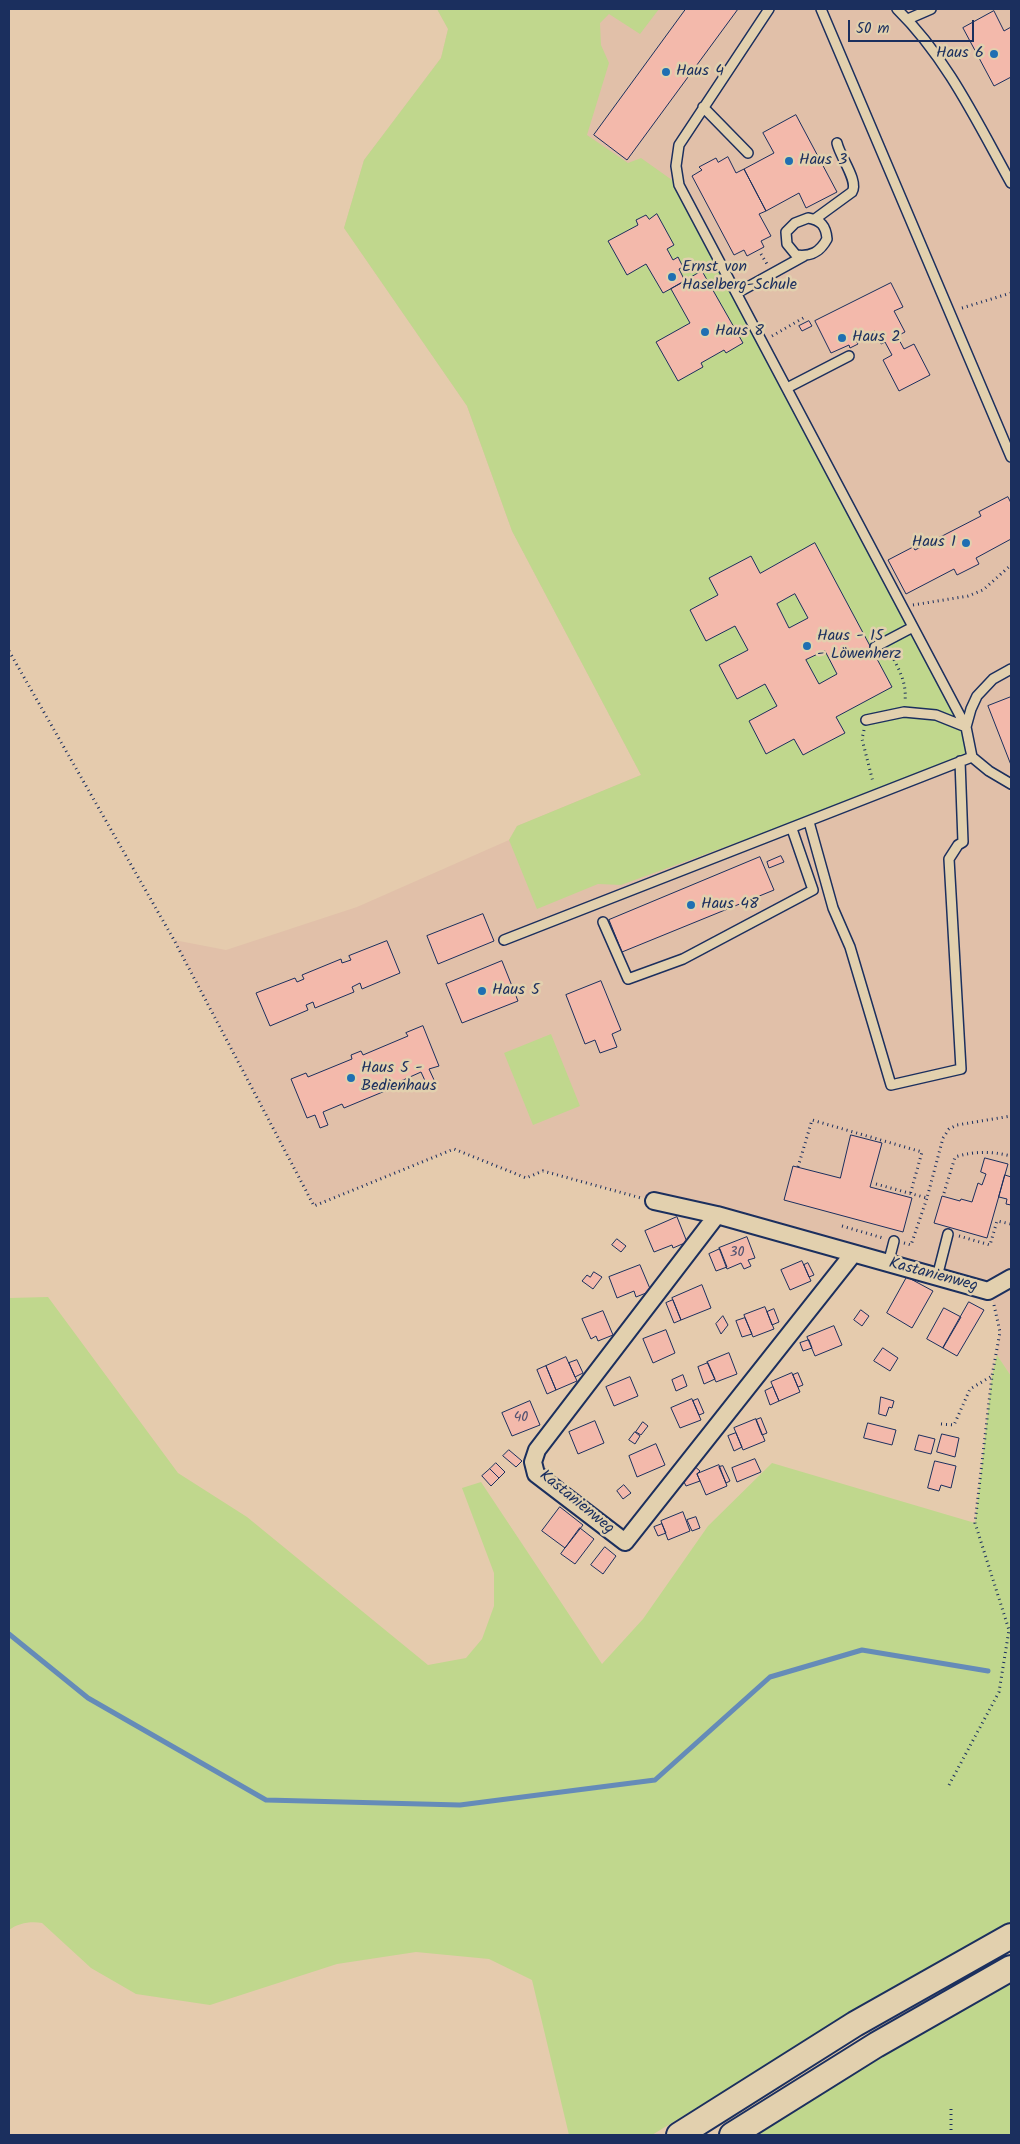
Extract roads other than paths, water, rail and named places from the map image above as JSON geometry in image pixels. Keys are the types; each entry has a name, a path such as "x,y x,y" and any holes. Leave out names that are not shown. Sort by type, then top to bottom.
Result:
{"main road":[{"path":"679,2135 855,2024 1011,1936"},
{"path":"732,2135 876,2045 1011,1968"}],"street":[{"name":"Kastanienweg","path":"654,1201 717,1215 888,1264 988,1290 1011,1278"},
{"name":"Kastanienweg","path":"717,1215 537,1450 533,1462 536,1474 625,1542 853,1254"}],"lane":[{"path":"769,9 679,145 676,166 679,185 966,727 972,757 989,771 1011,784"},
{"path":"820,9 1011,457"},
{"path":"897,9 925,37 940,58 1011,183"},
{"path":"908,19 931,9"},
{"path":"703,107 748,153"},
{"path":"816,219 854,189 854,182 837,143"},
{"path":"737,293 804,256 822,249 827,239 824,226 816,219 808,218 801,220 786,232 787,244 790,250 796,255 804,256"},
{"path":"788,388 849,356"},
{"path":"875,647 913,627"},
{"path":"966,727 970,709 976,696 993,679 1011,670"},
{"path":"866,720 904,712 936,715 966,727"},
{"path":"504,940 792,829 972,757"},
{"path":"809,822 833,908 850,946 891,1085 961,1069 949,859 962,842 960,761"},
{"path":"603,922 628,979 683,959 813,890 792,829"},
{"path":"937,1277 948,1234"},
{"path":"888,1264 894,1240"}],"waterway":[{"path":"9,1634 88,1698 266,1800 460,1805 655,1780 770,1677 862,1650 988,1671"}],"place":[{"name":"Haus 6","path":"994,54"},
{"name":"Haus 4","path":"666,72"},
{"name":"Haus 3","path":"789,161"},
{"name":"Ernst von Haselberg-Schule","path":"672,277"},
{"name":"Haus 8","path":"705,332"},
{"name":"Haus 2","path":"842,338"},
{"name":"Haus 1","path":"966,543"},
{"name":"Haus - 15 - Löwenherz","path":"807,646"},
{"name":"Haus 48","path":"691,905"},
{"name":"Haus 5","path":"482,991"},
{"name":"Haus 5 - Bedienhaus","path":"351,1078"}]}
